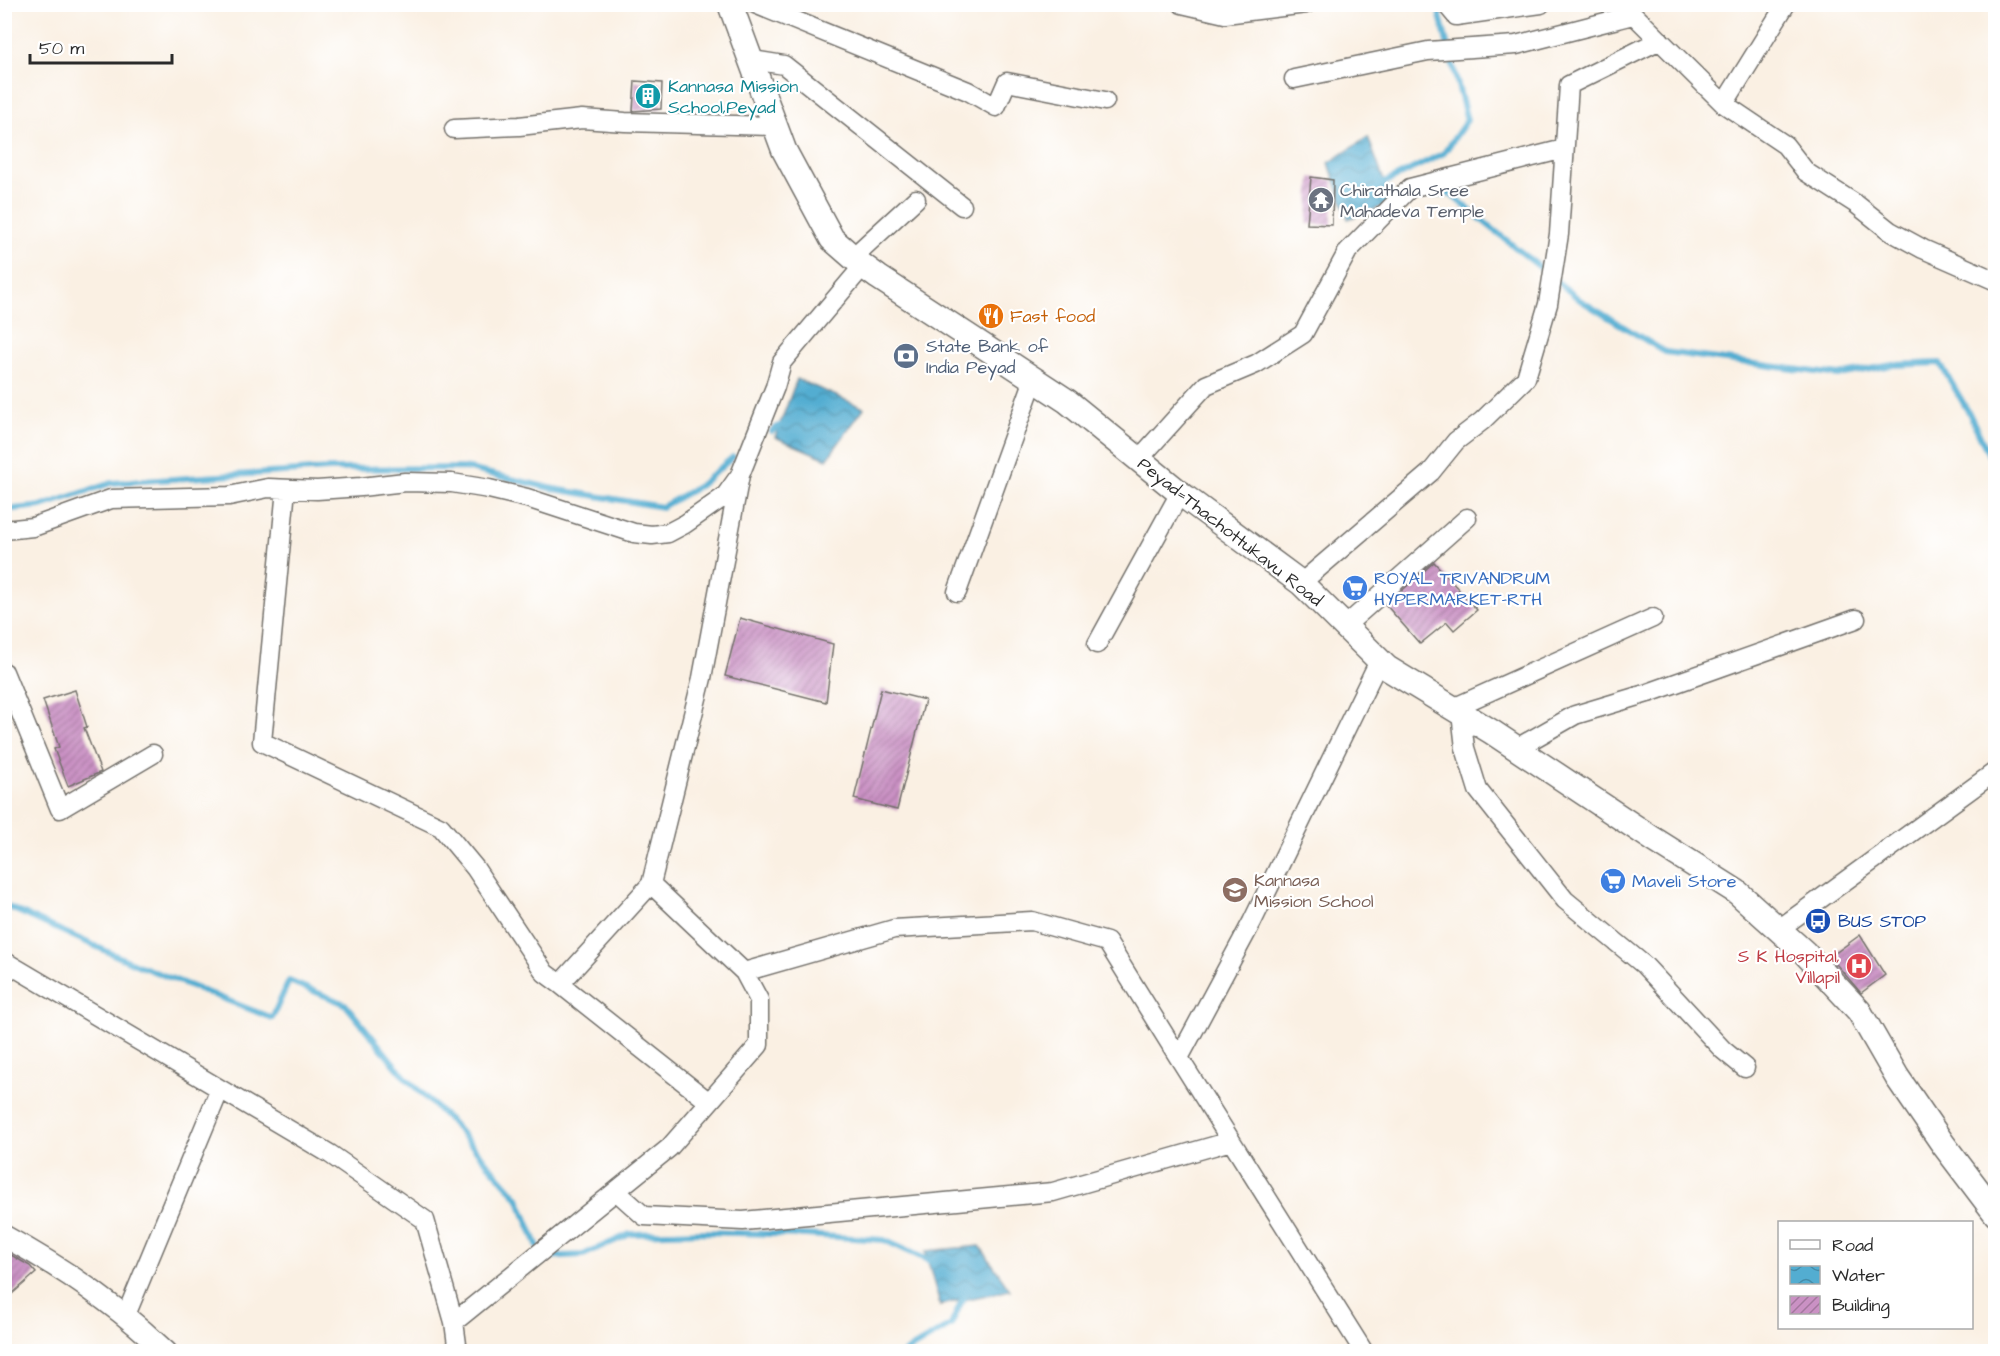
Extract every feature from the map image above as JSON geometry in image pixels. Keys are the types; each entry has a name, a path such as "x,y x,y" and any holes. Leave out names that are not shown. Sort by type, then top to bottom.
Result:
{"main road":[{"name":"Peyad=Thachottukavu Road","path":"730,4 784,150 832,239 858,261 1066,401 1180,493 1301,583 1387,668 1517,748 1737,892 1804,952 1859,1011 1897,1077 1995,1214"}],"street":[{"path":"755,4 968,91 996,107 1007,82 1105,101"},
{"path":"1182,4 1225,14 1306,4"},
{"path":"1446,4 1456,16 1541,4"},
{"path":"1724,104 1786,4"},
{"path":"1294,79 1437,50 1516,45 1628,10 1724,104 1785,146 1806,172 1856,204 1890,231 1923,249 1995,281"},
{"path":"1301,583 1431,472 1456,441 1526,378 1548,304 1559,234 1569,86 1660,40"},
{"path":"752,60 784,65 962,206"},
{"path":"454,129 519,126 582,119 775,126"},
{"path":"1138,459 1206,385 1256,364 1303,334 1348,251 1410,188 1564,149"},
{"path":"560,984 651,884 702,678 740,475 775,387 782,363 858,261 916,199"},
{"path":"957,592 1034,380"},
{"path":"4,530 33,527 111,499 219,496 268,488 361,488 405,482 452,483 489,489 526,498 634,533 652,535 668,533 685,524 725,496 740,475"},
{"path":"286,489 262,742 441,827 475,868 545,973 709,1102"},
{"path":"1097,644 1180,493"},
{"path":"1345,626 1467,518"},
{"path":"1653,618 1457,710 1465,748 1478,790 1564,900 1644,965 1723,1050 1745,1068"},
{"path":"1517,748 1575,715 1648,693 1856,619"},
{"path":"1179,1058 1252,922 1379,661"},
{"path":"4,672 60,809 153,754"},
{"path":"1779,929 1995,771"},
{"path":"454,1322 669,1148 759,1045 759,1000 744,972 651,884"},
{"path":"744,972 894,928 1032,921 1107,942 1364,1352"},
{"path":"4,961 330,1154 425,1220 454,1322 458,1352"},
{"path":"126,1315 220,1089"},
{"path":"616,1191 644,1215 743,1221 1053,1192 1231,1141"},
{"path":"4,1236 53,1264 126,1315 166,1352"}],"water":[{"path":"1368,137 1392,203 1348,219 1329,163"},
{"path":"797,379 864,408 827,459 775,437"},
{"path":"980,1246 1010,1290 940,1305 925,1251"}],"building":[{"name":"Kannasa Mission School,Peyad","path":"635,81 662,83 661,109 633,111"},
{"name":"Chirathala Sree Mahadeva Temple","path":"1311,177 1333,180 1332,225 1307,224"},
{"path":"1434,562 1477,610 1454,630 1447,622 1420,644 1386,605"},
{"path":"740,618 833,644 826,702 725,676"},
{"path":"881,689 925,700 897,810 854,799"},
{"path":"75,690 87,727 84,728 101,772 68,786 54,749 59,747 43,700"},
{"name":"S K Hospital, Villapil","path":"1860,935 1885,975 1861,993 1830,957"},
{"path":"11,1255 30,1266 36,1273 12,1294 4,1285 4,1260"}],"waterway":[{"path":"1378,186 1444,153 1467,120 1437,4"},
{"path":"1410,196 1450,194 1580,300 1665,352 1839,375 1892,365 1940,363 1969,413 1996,470"},
{"path":"772,431 784,425"},
{"path":"4,510 42,506 111,483 329,469 465,468 554,489 662,507 699,486 733,457"},
{"path":"4,905 135,964 272,1018 289,981 345,1004 405,1077 453,1124 518,1198 542,1257 583,1255 630,1234 704,1232 884,1240 934,1263"},
{"path":"905,1352 951,1325 965,1294"}],"place":[{"name":"Kannasa Mission School,Peyad","path":"648,96"},
{"name":"Chirathala Sree Mahadeva Temple","path":"1321,200"},
{"name":"Fast food","path":"991,316"},
{"name":"State Bank of India Peyad","path":"906,356"},
{"name":"ROYAL TRIVANDRUM HYPERMARKET-RTH","path":"1355,588"},
{"name":"Maveli Store","path":"1613,881"},
{"name":"Kannasa Mission School","path":"1235,890"},
{"name":"BUS STOP","path":"1818,921"},
{"name":"S K Hospital, Villapil","path":"1859,966"}]}
